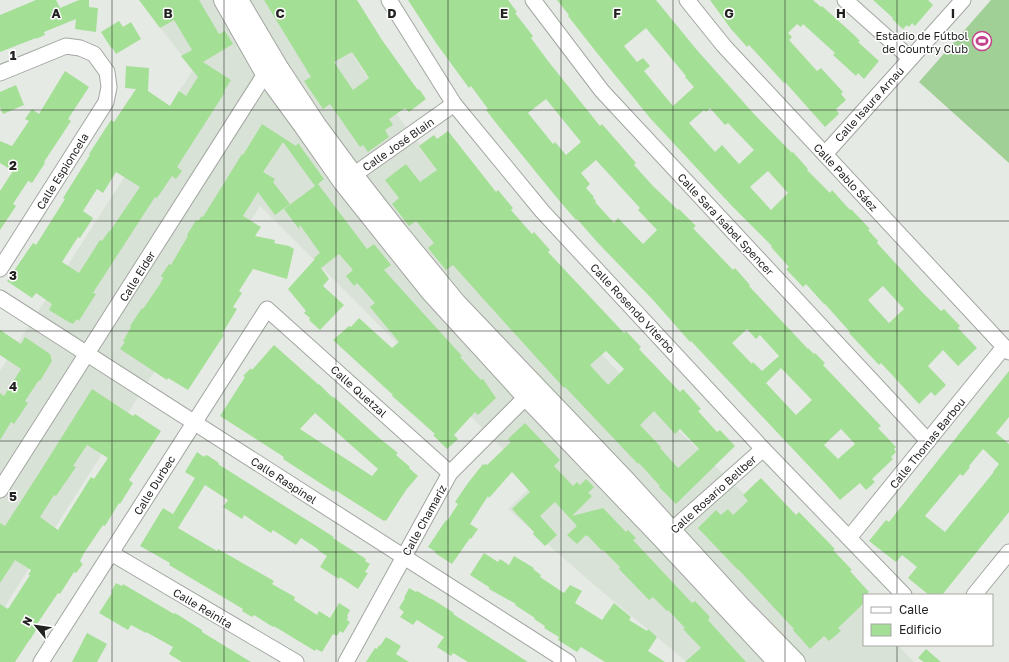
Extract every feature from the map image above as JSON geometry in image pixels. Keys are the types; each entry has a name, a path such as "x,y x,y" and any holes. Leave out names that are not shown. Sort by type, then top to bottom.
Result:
{"street":[{"path":"223,0 271,69"},
{"path":"239,0 271,69 303,126 348,179 397,230 457,303 620,474 667,535 777,662"},
{"name":"Calle Rosendo Viterbo","path":"389,0 454,104 542,211 763,449 903,594"},
{"name":"Calle Sara Isabel Spencer","path":"532,0 602,90 928,442"},
{"name":"Calle Pablo Sáez","path":"687,0 724,46 1007,350"},
{"path":"845,0 910,58"},
{"name":"Calle Isaura Arnau","path":"824,154 962,0"},
{"name":"Calle Espioncela","path":"0,73 66,46 80,48 94,54 107,72 109,87 106,102 0,269"},
{"name":"Calle Eider","path":"0,490 271,69"},
{"name":"Calle José Blain","path":"348,179 454,104"},
{"path":"348,179 430,292 526,397 743,608 795,662"},
{"name":"Calle Raspinel","path":"0,298 568,662"},
{"name":"Calle Durbec","path":"41,662 267,309"},
{"name":"Calle Quetzal","path":"267,309 450,473"},
{"name":"Calle Thomas Barbou","path":"849,538 928,442 1007,350"},
{"name":"Calle Chamariz","path":"346,662 450,473 526,397"},
{"name":"Calle Rosario Bellber","path":"667,535 763,449"},
{"path":"975,594 1009,552"},
{"name":"Calle Reinita","path":"111,553 296,662"}],"shaded area":[{"path":"139,0 321,0 361,68 455,190 621,375 863,609 863,646 899,646 914,662 687,662 593,584 508,509 536,482 260,206 0,614 0,371 193,70"}],"green space":[{"name":"Estadio de Fútbol de Country Club","path":"991,0 1009,0 1009,163 919,82"}],"building":[{"path":"36,0 56,0 60,8 79,0 89,0 89,7 98,8 96,32 75,29 76,19 44,32 45,35 36,39 0,52 0,15"},
{"path":"139,0 199,0 219,34 225,31 233,44 203,62 231,80 224,91 225,92 177,167 182,171 176,179 172,176 157,198 155,197 93,293 96,294 79,321 77,319 73,324 49,310 52,304 36,293 32,298 7,281 33,243 36,245 65,199 63,198 90,155 89,154 111,120 114,122 136,89 125,88 126,66 149,68 148,91 170,106 179,91 186,96 198,77 181,56 192,50 174,20 160,28","holes":["116,172 140,187 110,231 102,241 100,240 79,273 62,262 78,237 80,238 93,218 83,211 97,189 103,193"]},
{"path":"264,0 357,0 382,40 426,99 409,112 405,108 389,119 393,125 385,130 389,137 368,152 363,145 360,147 330,104 323,109 304,81 311,77","holes":["352,52 369,78 353,90 334,62"]},
{"path":"408,0 508,0 517,12 515,13 533,36 531,38 548,61 600,126 602,124 636,163 634,165 653,186 696,226 693,228 733,270 735,268 750,285 749,286 808,349 814,354 815,353 825,363 823,365 881,426 878,428 896,447 894,449 896,452 891,457 893,459 872,479 875,482 866,490 860,483 840,500 691,341 690,342 654,301 577,219 576,220 500,128 486,110 488,109 471,86 469,88 436,43","holes":["546,99 581,142 566,155 555,142 553,144 528,113","596,160 640,208 638,210 657,230 643,244 618,218 614,223 595,202 594,197 586,188 590,184 581,173","747,329 756,339 760,335 779,356 762,371 753,362 752,364 732,343","781,368 812,400 796,415 766,383","841,429 855,444 838,459 824,445"]},
{"path":"557,0 656,0 696,49 754,114 792,153 793,152 808,169 807,170 830,193 832,190 850,210 851,209 870,229 868,230 878,241 877,243 941,311 944,309 960,326 958,328 977,348 958,366 943,350 928,366 946,385 935,396 931,392 919,404 881,363 879,365 806,284 803,287 786,269 789,267 771,247 772,246 731,205 650,118 597,53 568,16 569,15","holes":["646,28 694,87 673,106 644,71 650,66 643,58 637,62 624,46","710,108 725,125 728,123 754,150 739,164 722,145 715,152 689,123 704,110 706,112","768,171 788,193 771,210 750,187","883,286 904,309 889,323 868,300"]},
{"path":"710,0 813,0 821,7 822,6 853,34 860,41 858,42 879,61 864,79 858,73 856,76 833,55 835,53 803,24 801,27 797,24 788,33 792,37 789,40 817,71 821,68 843,92 841,94 846,100 836,109 839,114 825,127 785,82 784,83 749,45 747,47 731,29"},
{"path":"873,0 928,0 933,5 915,26 912,23 909,27 907,25 903,29"},
{"path":"119,21 123,27 131,22 141,39 116,54 101,32"},
{"path":"65,71 89,87 68,119 71,121 44,162 45,163 32,183 28,181 13,204 16,206 0,230 0,191 13,171 0,163 0,141 12,146 29,121 25,119 32,109 39,114"},
{"path":"16,85 24,105 3,114 0,107 0,92"},
{"path":"262,124 296,146 298,143 324,179 318,184 367,249 374,244 391,265 384,270 462,356 460,357 481,380 483,379 496,398 478,415 475,412 454,435 458,439 447,449 433,435 435,434 333,340 349,326 351,327 359,318 392,348 399,342 370,307 375,303 357,283 354,286 346,276 353,270 339,254 321,268 329,279 323,286 344,305 320,330 309,320 310,318 304,313 306,311 288,289 320,253 300,225 299,229 284,209 315,186 283,142 263,172 275,179 273,182 290,204 275,215 258,192 243,216 261,227 255,236 275,240 274,243 289,246 294,249 287,279 253,269 239,291 242,293 233,307 237,309 222,334 224,335 188,390 168,378 167,380 120,349 125,342 123,341 131,327 130,326 160,284 163,278 161,276 169,264 171,265 196,220 198,221 202,216 203,217"},
{"path":"448,131 496,192 498,190 513,208 511,210 532,234 534,232 550,250 548,252 624,333 626,331 641,347 639,349 680,392 683,389 701,409 698,411 717,432 720,430 735,446 676,504 659,487 660,486 639,463 638,464 565,387 564,388 453,265 446,270 428,248 434,243 416,221 409,226 392,204 399,198 385,180 406,164 420,182 437,170 419,146 434,135 437,139","holes":["606,351 624,369 608,385 590,365","654,411 675,434 680,429 699,449 678,468 640,425"]},
{"path":"0,330 21,344 25,337 50,354 52,361 40,381 39,380 25,401 28,403 14,424 11,422 0,440 0,393 4,396 21,369 0,355"},
{"path":"274,345 398,453 396,455 418,476 406,490 386,521 335,490 334,492 283,459 284,457 220,416 245,377 243,376 251,368 252,370","holes":["315,413 378,469 372,476 300,429"]},
{"path":"1009,371 1009,417 996,433 1009,444 1009,512 943,594 928,594 908,578 917,567 902,555 896,562 869,541 886,520 889,522","holes":["983,449 999,464 945,532 925,516 960,474 963,476"]},
{"path":"92,389 133,416 135,414 161,431 129,480 133,483 120,504 119,503 105,526 103,525 84,553 80,561 83,564 76,573 74,572 60,594 58,593 37,624 39,625 15,662 0,662 0,604 8,609 30,575 28,575 31,570 15,560 0,583 0,523 5,526","holes":["87,445 108,458 94,479 91,477 58,530 40,517 54,495 56,496 76,467 73,466"]},
{"path":"525,423 560,460 554,466 573,486 577,482 580,485 586,479 594,487 588,493 592,496 572,516 603,508 626,532 628,530 636,538 633,540 692,603 695,601 710,617 708,620 746,662 685,662 701,648 683,629 685,628 653,597 649,600 619,569 620,567 588,536 586,535 577,544 567,535 577,526 555,502 540,516 557,535 545,546 533,534 534,532 512,509 530,492 512,472 489,498 488,496 470,524 478,529 452,564 428,547 458,504 455,502 468,483 483,464 487,465 511,442 508,439"},
{"path":"197,452 204,457 207,455 219,463 218,464 334,537 333,538 366,559 365,561 370,564 365,572 368,573 358,589 340,577 339,579 320,567 327,556 318,549 301,538 296,545 273,530 271,533 244,515 242,519 223,507 228,500 205,485 178,528 217,551 218,549 274,581 272,584 295,597 294,600 317,615 319,611 330,618 339,603 350,610 347,620 350,622 343,633 340,631 337,636 333,634 322,652 316,649 315,651 254,615 252,617 242,611 243,609 140,546 163,508 173,514 195,478 185,472"},
{"path":"761,478 796,515 799,512 835,549 833,550 852,570 850,571 869,592 867,594 863,594 863,604 838,628 841,631 829,641 824,636 810,649 793,630 794,629 698,528 716,510 721,515 728,509 733,515 748,501 743,495"},
{"path":"484,553 498,562 500,559 509,565 514,556 534,568 533,569 541,575 540,577 564,593 570,585 582,591 575,603 602,620 614,603 631,617 629,620 647,631 648,629 657,637 648,651 665,662 605,662 581,647 577,652 558,640 559,637 544,628 545,626 515,605 516,604 489,589 489,587 470,575"},
{"path":"116,583 122,586 123,584 174,614 175,613 202,630 202,632 251,662 182,662 169,654 173,647 131,625 128,630 99,613 112,593 111,592"},
{"path":"409,588 432,599 528,662 468,662 453,653 451,656 437,647 444,637 417,620 413,625 400,617 404,612 399,608"},
{"path":"87,633 107,644 97,662 72,662"},
{"path":"386,637 401,646 396,654 409,662 366,662 375,648 377,649 379,645 380,646"},
{"path":"926,649 941,662 924,662 918,658"}],"place":[{"name":"Estadio de Fútbol de Country Club","path":"982,41"}]}
